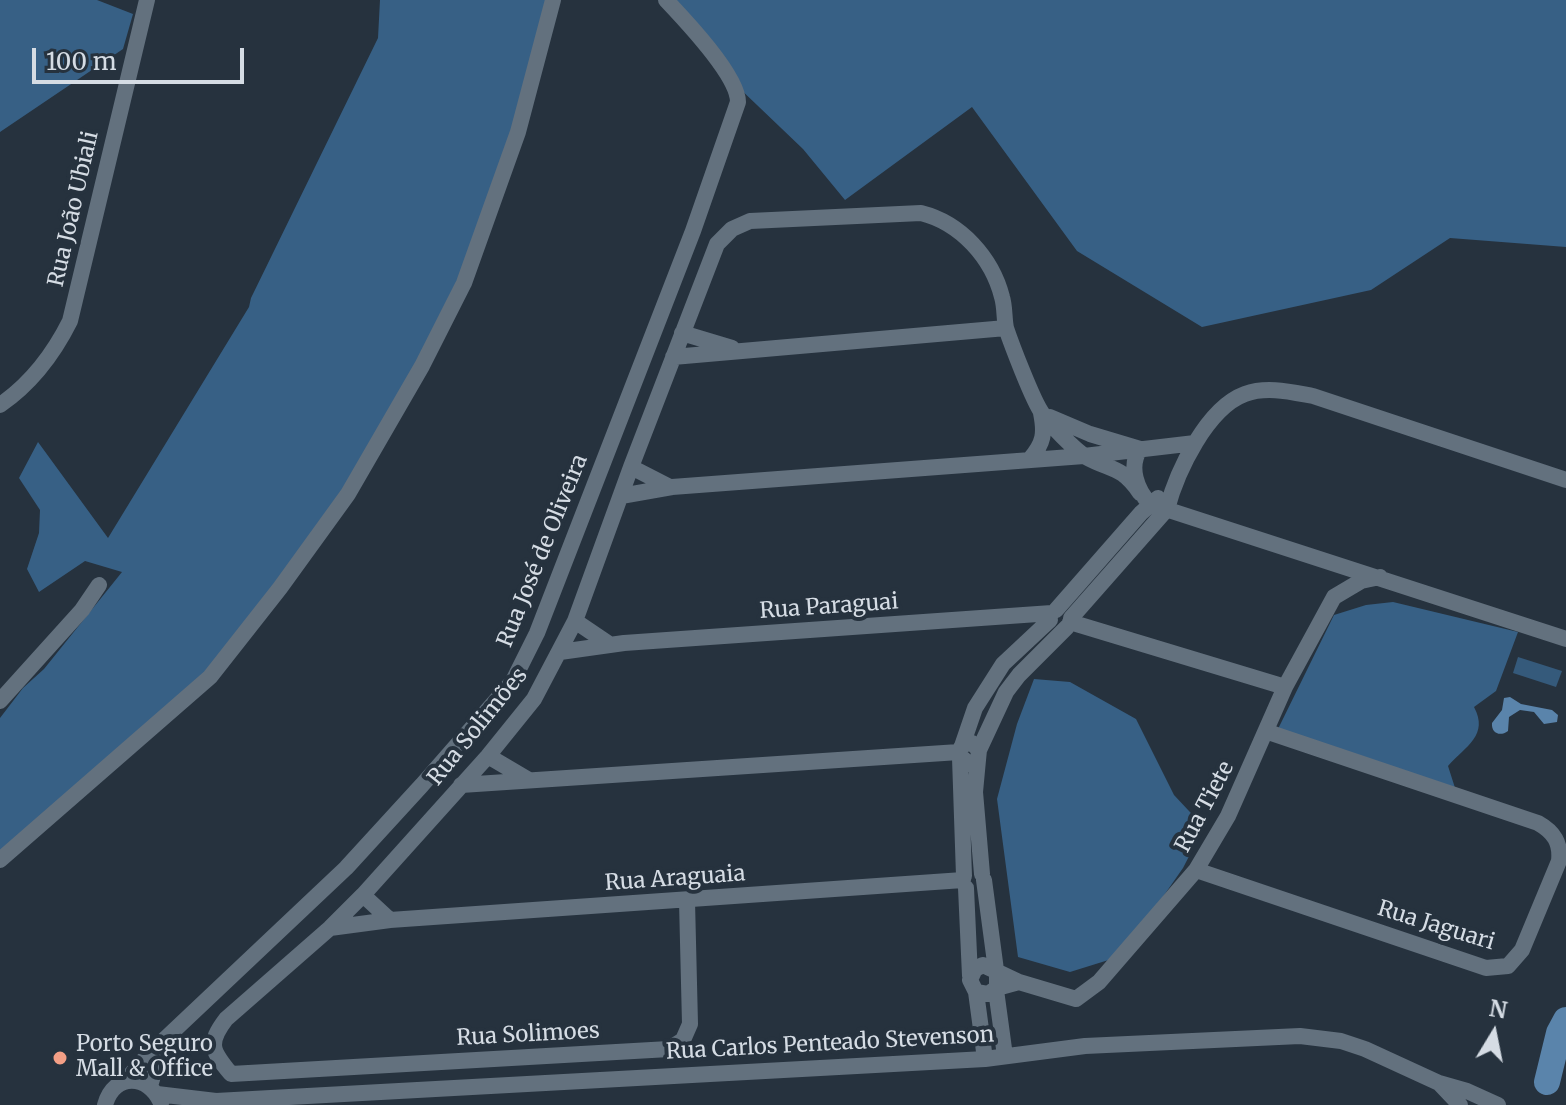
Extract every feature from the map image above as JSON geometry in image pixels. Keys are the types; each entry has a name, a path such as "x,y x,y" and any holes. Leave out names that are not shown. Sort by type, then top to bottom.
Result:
{"street":[{"name":"Rua João Ubiali","path":"0,405 29,381 54,353 70,321 147,0"},
{"path":"0,860 210,677 348,494 407,392 464,283 518,132 553,0"},
{"name":"Rua José de Oliveira","path":"105,1103 110,1092 346,868 513,681 537,633 693,231 738,102 735,84 687,21 666,0"},
{"name":"Rua Solimões","path":"231,1074 215,1054 214,1035 226,1019 363,895 488,756 534,699 575,621 717,244 732,229 750,221 921,213 939,218 983,255 992,269 1003,299 1006,328"},
{"path":"673,357 1006,328 1041,413 1045,433 1040,447 1030,459"},
{"path":"682,333 706,342 746,350"},
{"path":"985,1059 973,984 964,881 961,752 975,708 1003,664 1061,618 1167,509 1173,488 1195,443 1228,402 1248,393 1271,390 1313,396 1566,480"},
{"path":"1041,413 1090,434 1140,449"},
{"path":"1041,413 1084,456 1117,469 1130,478 1145,499 1167,509 1566,639"},
{"path":"621,496 672,487 1084,456 1195,443"},
{"path":"1140,449 1134,465 1145,499"},
{"path":"631,467 672,487"},
{"path":"1005,1056 975,792 979,755 1006,692 1145,499 1173,488"},
{"name":"Rua Tiete","path":"996,980 1019,982 1076,999 1099,982 1196,870 1228,816 1268,732 1285,687 1334,597 1361,581 1380,577"},
{"path":"0,701 82,610 99,585"},
{"path":"1061,618 1285,687"},
{"name":"Rua Paraguai","path":"560,652 609,644 1061,618"},
{"path":"575,621 609,644"},
{"name":"Rua Jaguari","path":"1196,870 1486,968 1508,966 1522,950 1559,861 1560,850 1550,830 1538,823 1268,732"},
{"path":"461,785 961,752 972,743 979,755"},
{"path":"488,756 527,779"},
{"name":"Rua Araguaia","path":"330,928 390,920 964,881 973,870 983,877"},
{"path":"363,895 390,920"},
{"name":"Rua Solimoes","path":"231,1074 669,1049 683,1040 690,1024 687,901"},
{"path":"973,984 979,966 988,965 996,980"},
{"path":"973,984 988,994 996,980"},
{"name":"Rua Carlos Penteado Stevenson","path":"124,1082 133,1081 156,1095 210,1103 985,1059 1085,1046 1300,1036 1341,1041 1498,1105"},
{"path":"156,1095 163,1041"},
{"name":"Rua Carlos Penteado Stevenson","path":"1439,1083 1460,1105"}],"shaded area":[{"path":"0,0 97,0 133,14 123,49 0,132"},
{"path":"380,0 553,0 488,220 378,445 210,677 0,860 0,718 122,572 85,561 39,592 27,569 39,533 40,510 19,478 38,442 108,538 249,307 378,38"},
{"path":"666,0 1566,0 1566,247 1450,238 1371,290 1202,327 1077,251 972,107 845,200 803,149 735,84"},
{"path":"1393,602 1518,632 1496,691 1474,707 1479,725 1477,733 1448,766 1456,791 1278,729 1334,615 1366,605"},
{"path":"1518,657 1562,671 1556,687 1513,673"},
{"path":"1034,679 1070,682 1136,719 1174,795 1204,827 1183,868 1115,958 1070,972 1018,957 997,799 1017,724"},
{"path":"1510,697 1521,704 1552,710 1558,715 1557,722 1544,724 1534,712 1520,710 1509,717 1508,731 1497,733 1492,723 1502,710 1504,698"}],"waterway":[{"path":"1547,1082 1559,1033 1566,1020"}],"place":[{"name":"Porto Seguro Mall & Office","path":"60,1058"}]}
